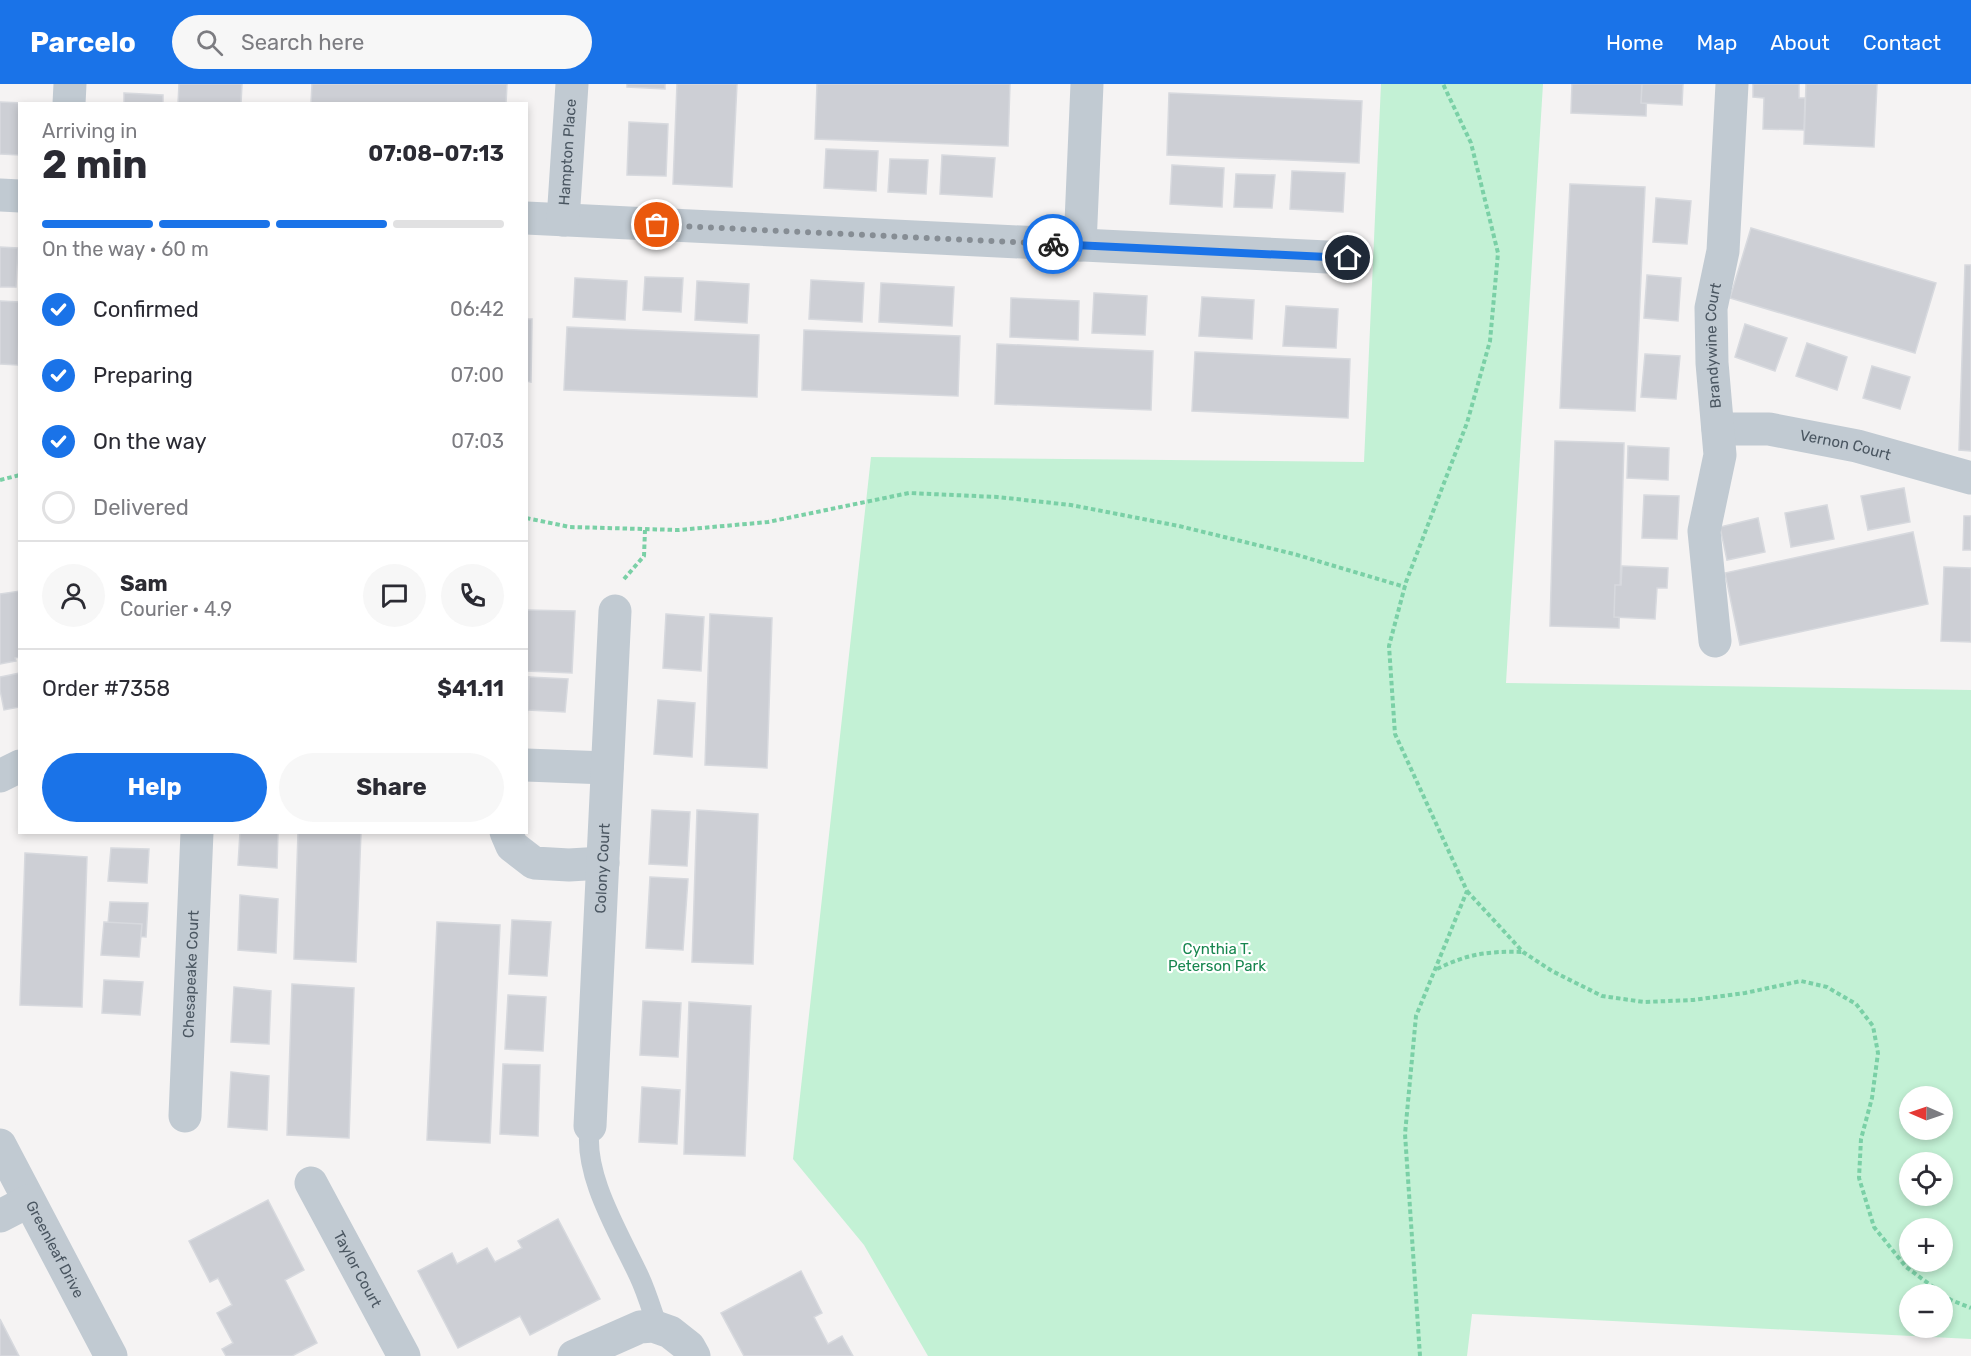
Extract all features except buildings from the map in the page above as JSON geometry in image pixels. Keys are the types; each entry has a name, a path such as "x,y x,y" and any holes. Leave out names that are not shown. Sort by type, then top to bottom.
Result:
{"street":[{"path":"69,102 70,84"},
{"name":"Hampton Place","path":"563,220 572,84"},
{"path":"1080,245 1087,84"},
{"name":"Brandywine Court","path":"1715,641 1704,531 1720,455 1712,363 1711,308 1724,251 1732,84"},
{"path":"0,195 18,196"},
{"path":"528,218 1348,258"},
{"name":"Vernon Court","path":"1718,429 1768,429 1857,446 1971,478"},
{"name":"Colony Court","path":"590,1126 615,611"},
{"path":"528,765 607,768"},
{"path":"0,776 18,767"},
{"name":"Chesapeake Court","path":"185,1116 197,834"},
{"path":"507,834 512,846 534,862 569,865 603,863"},
{"name":"Greenleaf Drive","path":"0,1145 111,1356"},
{"name":"Taylor Court","path":"311,1183 404,1356"},
{"path":"0,1216 29,1201"},
{"path":"574,1356 640,1327 664,1330 689,1347 694,1356"}],"lane":[{"path":"590,1126 588,1138 591,1166 617,1231 664,1330"}],"path":[{"path":"1443,84 1471,143 1498,253 1490,341 1470,413 1405,587 1389,646 1395,734 1467,891 1523,952 1552,971 1602,996 1644,1002 1693,1000 1745,993 1801,981 1827,987 1856,1004 1873,1026 1878,1053 1872,1098 1861,1139 1859,1178 1874,1227 1906,1267 1951,1300 1971,1308"},
{"path":"0,480 18,476"},
{"path":"528,518 570,526 680,530 768,522 909,493 996,496 1071,505 1179,526 1294,554 1405,587"},
{"path":"615,611 616,598 622,581 644,556 645,530"},
{"path":"1420,1356 1405,1134 1416,1016 1467,891"},
{"path":"1437,969 1459,958 1478,954 1495,951 1523,952"}],"green space":[{"name":"Cynthia T. Peterson Park","path":"1381,84 1543,84 1506,683 1971,690 1971,1339 1951,1338 1953,1338 1953,1284 1899,1284 1899,1335 1472,1314 1467,1356 928,1356 864,1245 793,1159 871,457 1364,462"}],"way so far":[{"path":"657,225 1053,244"}],"route":[{"path":"1053,244 1348,258"}]}
